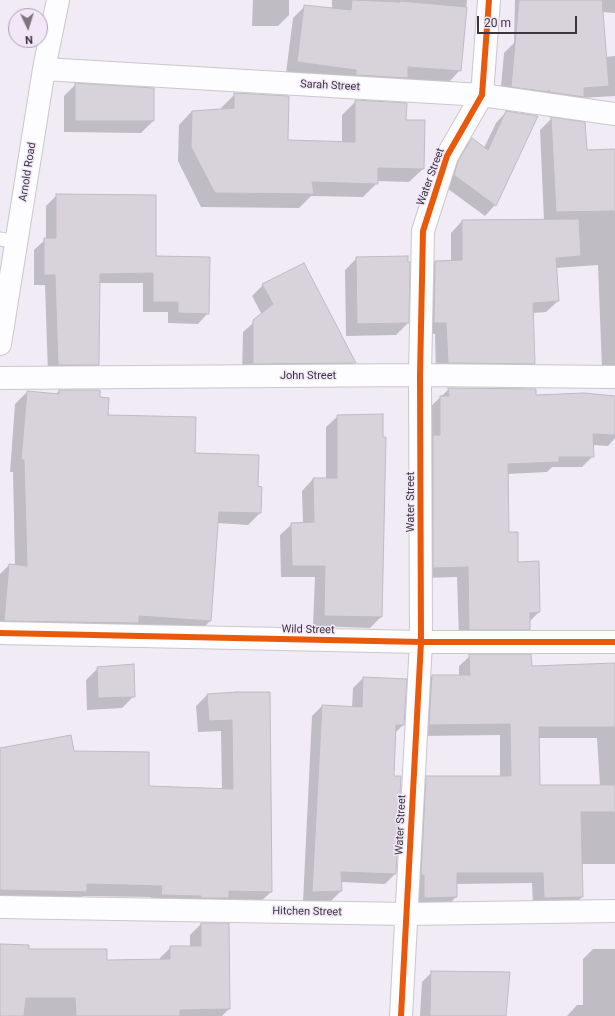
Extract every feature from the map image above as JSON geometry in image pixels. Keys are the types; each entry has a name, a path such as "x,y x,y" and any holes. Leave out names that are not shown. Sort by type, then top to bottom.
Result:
{"street":[{"name":"Arnold Road","path":"0,344 8,241 58,0"},
{"name":"Water Street","path":"401,1016 421,642 420,375 423,230 447,156 482,95 489,0"},
{"name":"Sarah Street","path":"44,69 482,95 615,114"},
{"name":"John Street","path":"0,378 420,375 615,377"},
{"name":"Wild Street","path":"0,633 421,642 615,642"},
{"name":"Hitchen Street","path":"0,906 406,914 615,911"}],"building":[{"path":"352,0 400,1 467,7 461,71 408,67 408,78 356,75 356,70 297,62 304,5 351,10"},
{"path":"519,0 602,0 609,86 584,88 584,97 511,87"},
{"path":"75,83 154,88 154,121 75,121"},
{"path":"234,93 289,96 288,140 355,142 355,100 407,103 406,120 425,120 424,169 378,168 378,184 312,182 314,194 215,193 191,147 192,111 234,108"},
{"path":"506,111 538,116 496,206 454,175 458,161 472,138 488,150"},
{"path":"551,117 585,122 587,150 615,149 615,211 556,212"},
{"path":"56,194 156,195 156,256 210,257 209,314 178,313 178,302 153,302 153,273 100,274 99,365 58,365 55,275 44,275 44,238 56,238"},
{"path":"579,219 581,256 556,258 559,301 533,303 535,364 448,363 446,323 434,323 435,261 462,260 462,220"},
{"path":"408,256 408,262 410,262 409,323 357,324 356,257"},
{"path":"304,263 356,363 253,364 253,320 273,304 262,284"},
{"path":"448,388 536,389 536,395 584,393 615,396 615,435 593,434 594,457 559,457 559,462 508,464 509,532 518,532 518,562 539,561 540,612 530,613 530,630 469,630 468,567 433,568 433,435 440,435 440,396 449,396"},
{"path":"59,390 100,390 100,397 109,398 108,415 196,417 195,453 259,455 258,486 262,487 261,513 219,512 211,621 139,616 139,623 4,621 9,564 27,566 24,460 21,460 27,391 59,394"},
{"path":"383,414 383,437 386,437 382,617 324,616 325,566 292,566 291,523 314,522 313,478 337,478 337,415"},
{"path":"469,654 531,654 532,666 615,663 615,727 539,727 540,785 615,785 615,812 581,812 583,897 544,898 543,873 457,873 457,897 424,898 424,875 421,875 426,776 511,776 510,724 429,725 432,675 470,675"},
{"path":"134,664 135,697 98,698 97,667"},
{"path":"363,677 407,679 404,725 396,725 394,776 401,776 396,874 341,872 342,891 312,892 322,705 362,707"},
{"path":"270,692 272,892 229,891 229,898 201,898 201,896 161,895 162,886 87,884 87,892 0,890 0,748 71,735 74,751 149,752 149,786 233,789 232,720 209,721 207,694"},
{"path":"201,923 229,923 230,1009 180,1010 180,1016 76,1016 75,998 26,998 24,1016 0,1016 0,944 29,945 29,949 107,949 107,960 170,959 170,946 201,946"},
{"path":"431,971 510,972 506,1016 430,1016"}],"cycle path":[{"path":"401,1016 421,642 420,375 423,231 447,156 482,95 489,0"},
{"path":"0,633 421,642 615,642"}]}
